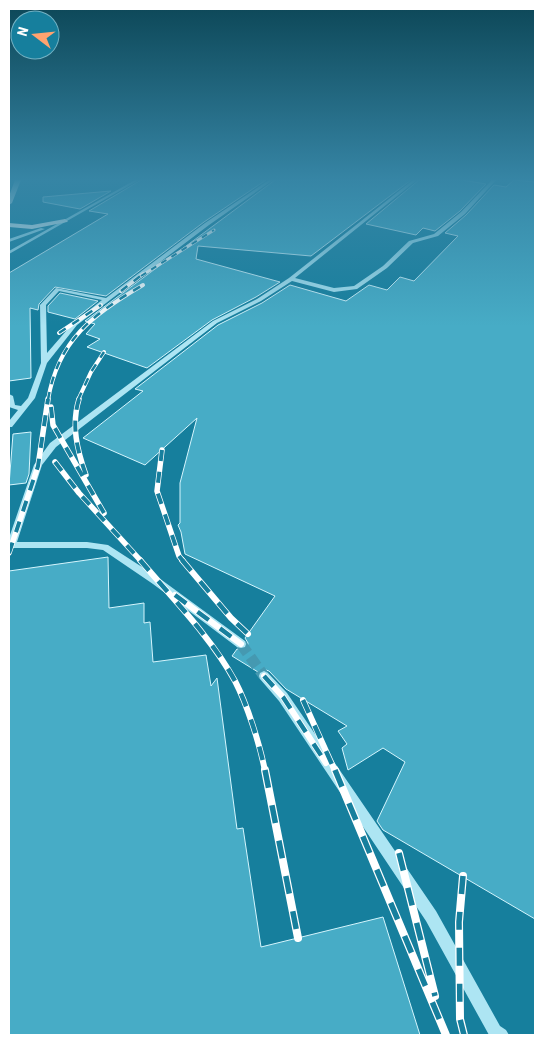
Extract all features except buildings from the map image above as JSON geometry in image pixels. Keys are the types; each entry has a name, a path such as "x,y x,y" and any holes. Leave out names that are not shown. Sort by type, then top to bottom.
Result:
{"street":[{"path":"9,241 43,229"},
{"path":"9,253 51,229"},
{"path":"241,644 156,581 105,547 87,545 10,545 27,504 38,466 53,445 215,322 259,300 291,279 354,229"},
{"path":"291,279 334,290 355,288 385,266 411,242 436,235 444,229"},
{"path":"44,363 43,305 58,289 108,300"},
{"path":"264,676 283,697 432,916 496,1031 501,1035"}],"lane":[{"path":"9,425 31,398 44,363 54,347 68,331 201,229"},
{"path":"9,396 12,406 23,409"}],"tunnel":[{"path":"241,644 264,676"}],"railway":[{"path":"141,276 214,230"},
{"path":"121,291 143,274"},
{"path":"48,400 60,361 80,331 108,307 143,285"},
{"path":"59,333 101,305"},
{"path":"78,400 91,372 104,352"},
{"path":"9,553 38,466 48,399"},
{"path":"79,399 75,428 80,456 86,475"},
{"path":"51,407 53,425 104,513"},
{"path":"162,450 157,491 179,556 183,561"},
{"path":"55,462 79,493 141,561"},
{"path":"140,560 203,633 235,681 253,725 265,771"},
{"path":"182,560 231,618 248,634"},
{"path":"175,595 241,644"},
{"path":"264,676 283,697 326,763"},
{"path":"303,700 335,771"},
{"path":"265,770 298,938"},
{"path":"335,770 446,1035"},
{"path":"399,853 435,996"},
{"path":"463,876 459,922 460,1019 464,1035"}]}
